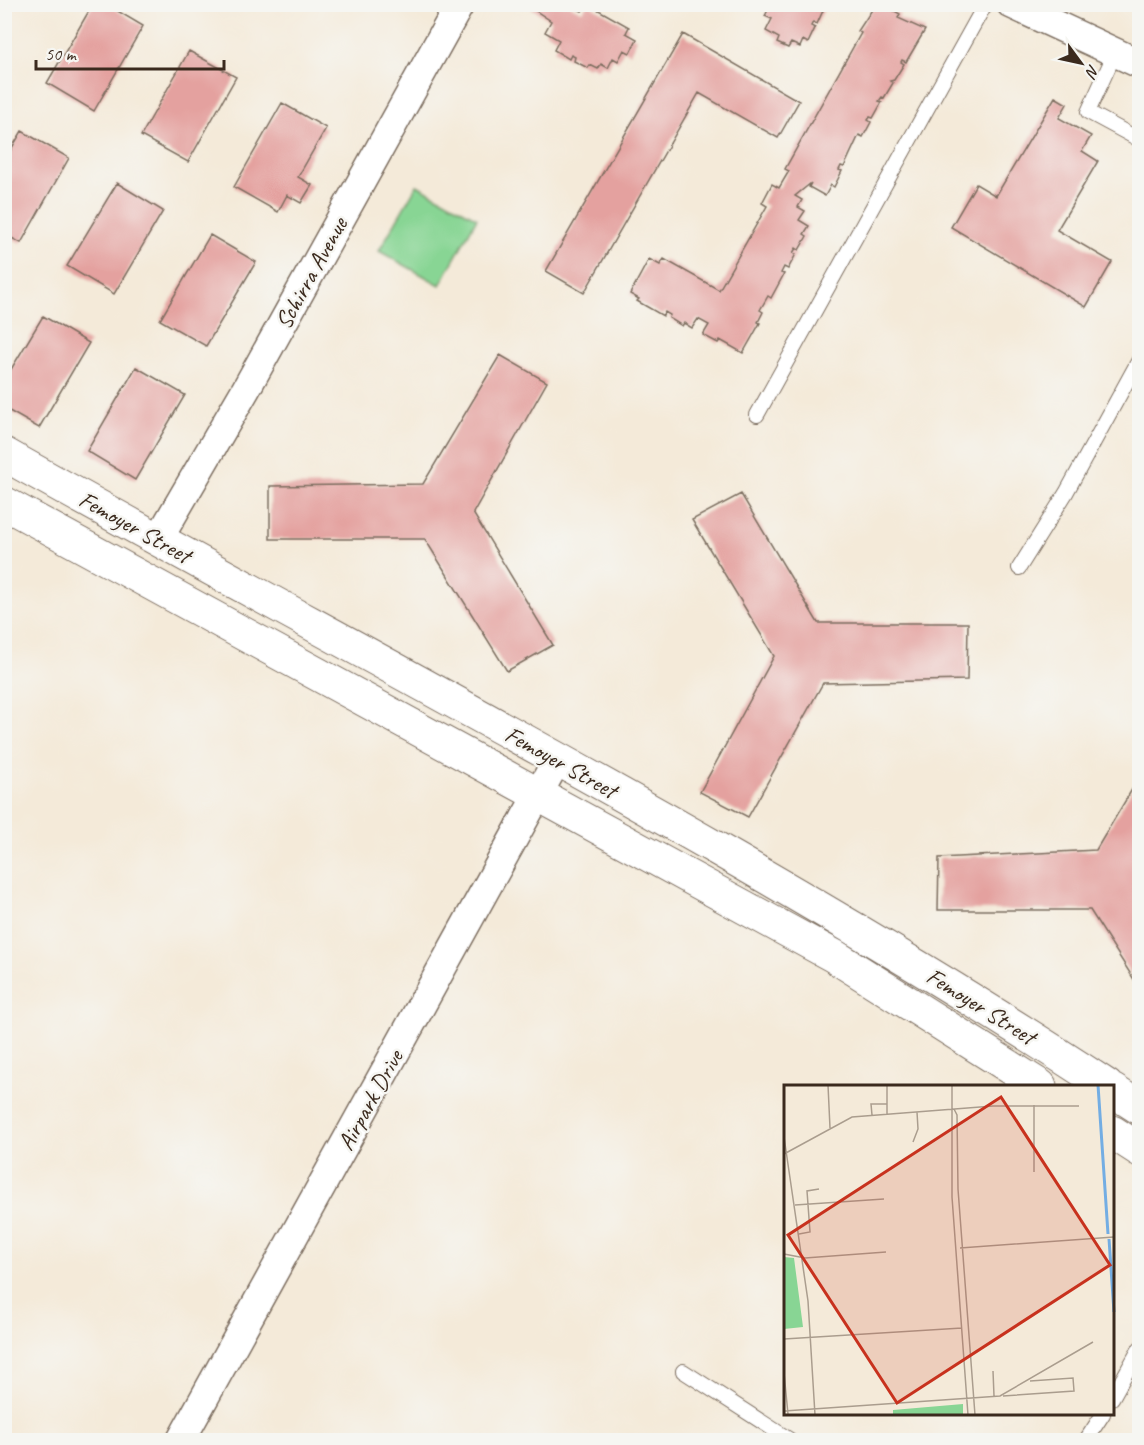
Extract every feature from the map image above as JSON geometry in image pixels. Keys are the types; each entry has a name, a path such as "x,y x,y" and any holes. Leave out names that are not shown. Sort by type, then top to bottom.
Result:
{"street":[{"name":"Schirra Avenue","path":"158,540 246,390 460,4"},
{"path":"1011,4 1127,59"},
{"name":"Femoyer Street","path":"4,454 825,910 982,1004 1105,1085"},
{"name":"Femoyer Street","path":"4,503 834,956 1038,1085"},
{"name":"Airpark Drive","path":"181,1440 557,760"},
{"path":"1114,1091 1140,1108"},
{"path":"1114,1133 1140,1149"}],"lane":[{"path":"757,414 982,10 988,4"},
{"path":"1127,59 1089,112 1140,140"},
{"path":"1019,568 1066,494 1140,358"},
{"path":"1114,1396 1140,1348"},
{"path":"683,1371 790,1440"},
{"path":"1086,1440 1102,1415"}],"green space":[{"path":"417,185 477,218 440,285 379,251"}],"building":[{"path":"93,4 106,4 143,26 94,111 47,83"},
{"path":"588,4 629,27 626,33 637,39 630,53 624,50 618,61 613,58 608,68 601,64 598,69 590,65 588,68 574,61 575,57 571,55 569,59 554,50 559,40 545,32 551,21 527,5 569,5 582,11"},
{"path":"771,4 826,4 817,24 813,22 811,26 815,28 808,43 803,40 800,47 791,43 788,48 777,43 779,38 766,31 772,19 765,16"},
{"path":"875,5 881,9 884,5 900,14 898,18 925,30 906,62 902,60 904,64 894,80 890,81 893,83 884,98 882,97 879,101 882,102 873,118 870,117 868,120 871,122 863,137 859,135 844,167 841,166 839,170 842,171 834,187 831,185 825,196 809,187 811,183 795,196 802,200 798,207 805,211 799,220 809,226 804,234 807,236 799,250 796,248 793,253 796,254 788,269 784,267 781,273 784,274 771,298 768,296 760,310 763,312 758,322 760,323 743,353 720,340 718,343 703,335 709,325 698,319 692,328 684,323 682,326 669,318 670,315 665,312 663,316 637,301 639,299 630,294 649,259 660,265 664,259 719,290 767,206 762,203 772,184 779,188 789,171 785,169 861,33 858,31"},
{"path":"683,34 799,101 778,138 699,93 584,293 546,271"},
{"path":"189,51 236,77 188,162 141,136"},
{"path":"1055,97 1067,104 1059,118 1091,136 1082,151 1098,161 1057,230 1112,262 1086,307 951,227 976,184 996,196"},
{"path":"282,103 326,128 298,177 312,185 301,203 287,195 278,212 234,187"},
{"path":"22,131 69,158 21,243 4,234 4,161"},
{"path":"117,183 163,211 114,294 67,266"},
{"path":"210,235 256,262 206,346 160,320"},
{"path":"43,316 89,343 39,428 4,408 4,381"},
{"path":"500,355 547,382 473,513 553,645 507,671 425,539 270,539 270,486 423,484"},
{"path":"136,367 185,395 135,480 87,451"},
{"path":"741,494 818,623 968,623 967,680 823,683 748,817 700,792 774,656 692,520"},
{"path":"1140,776 1140,989 1090,910 938,910 939,858 1096,850"}]}
